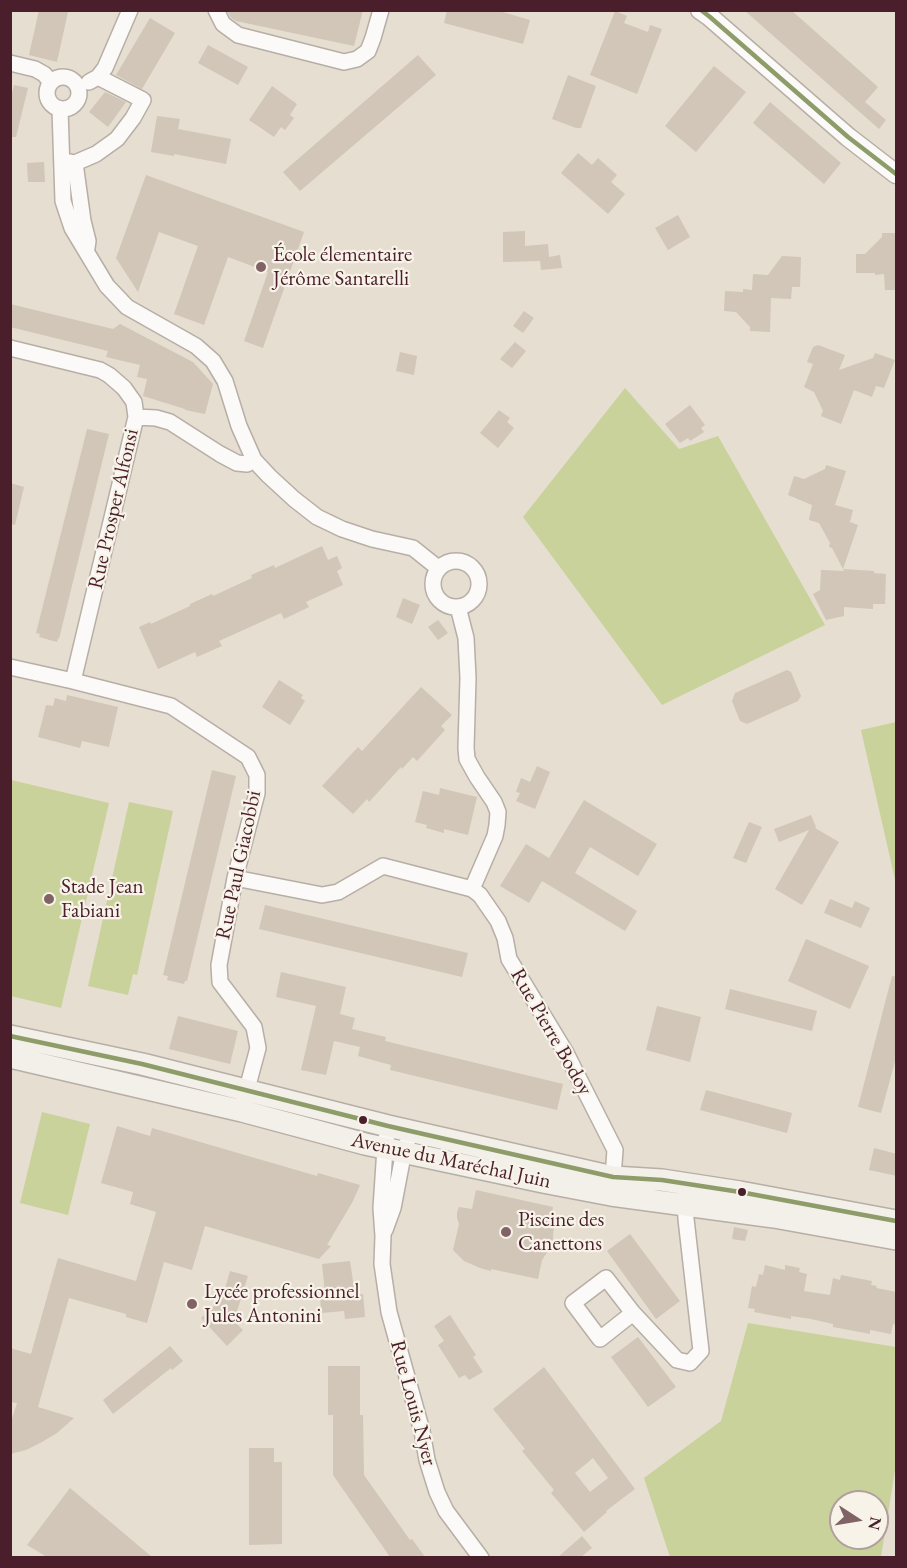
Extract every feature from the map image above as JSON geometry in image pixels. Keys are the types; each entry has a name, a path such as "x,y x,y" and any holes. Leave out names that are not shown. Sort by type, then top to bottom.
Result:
{"main road":[{"name":"Avenue du Maréchal Juin","path":"10,1035 142,1064 365,1144 543,1182 611,1195 740,1192 897,1221"},
{"name":"Avenue du Maréchal Juin","path":"10,1057 411,1130 613,1177 662,1180 685,1194 774,1217 897,1239"}],"street":[{"path":"78,88 98,77 105,68 130,10"},
{"path":"216,10 223,24 238,35 344,62 357,59 368,51 381,10"},
{"path":"700,10 848,137 897,174"},
{"path":"10,63 35,69 51,82"},
{"path":"61,77 66,78 78,88 79,94 75,104 71,107 60,109 51,105 47,91 51,82 61,77"},
{"path":"68,161 96,154 117,139 143,100 98,77"},
{"path":"60,109 68,161 63,201 72,228 107,286 127,307 196,346 213,361 225,381 239,426 254,460 286,491 317,517 342,529 372,539 413,548 438,568"},
{"name":"Rue Prosper Alfonsi","path":"10,348 100,370 110,375 124,388 134,402 136,417 73,681"},
{"path":"136,417 156,418 170,422 237,463 247,464 254,460"},
{"path":"459,560 472,567 477,573 479,588 472,601 458,607 445,605 435,595 432,585 438,568 444,563 459,560"},
{"path":"236,878 322,895 338,892 383,866 472,888 495,836 498,812 467,759 466,638 458,607"},
{"name":"Rue Paul Giacobbi","path":"10,667 171,706 248,757 257,775 257,793 236,878 219,965 220,982 254,1027 258,1048 244,1100"},
{"name":"Rue Pierre Bodoy","path":"472,888 480,895 498,921 505,938 509,959 566,1053 615,1150 613,1177"},
{"name":"Rue Louis Nyer","path":"388,1126 395,1150"},
{"name":"Rue Louis Nyer","path":"411,1130 395,1150 381,1208 382,1264 389,1312 437,1492 446,1511 481,1557"},
{"path":"633,1313 677,1360 690,1363 702,1351 685,1194"}],"green space":[{"path":"625,388 679,449 718,436 825,625 662,705 523,517"},
{"path":"896,722 896,884 861,730"},
{"name":"Stade Jean Fabiani","path":"11,780 109,803 61,1008 11,996"},
{"path":"129,802 173,811 137,975 133,974 128,995 88,986"},
{"path":"42,1112 90,1124 68,1215 20,1203"},
{"path":"748,1323 896,1347 896,1464 889,1507 889,1490 829,1490 829,1550 882,1550 881,1557 670,1557 644,1478 721,1421"}],"building":[{"path":"39,10 68,12 57,62 29,55"},
{"path":"227,10 363,10 354,46 236,21 231,18"},
{"path":"447,10 496,10 530,20 523,44 444,23"},
{"path":"744,10 791,10 878,87 865,102 886,120 879,129"},
{"path":"615,11 627,16 624,23 648,32 650,25 662,29 637,94 590,75"},
{"path":"150,18 175,33 142,89 116,75"},
{"path":"208,45 248,67 238,85 198,63"},
{"path":"418,55 436,75 300,191 283,172"},
{"path":"714,66 746,92 696,152 665,126"},
{"path":"568,75 596,86 581,128 552,119"},
{"path":"14,85 28,88 16,137 10,137 10,102"},
{"path":"272,86 297,104 290,115 294,118 285,130 281,127 274,137 249,120"},
{"path":"105,92 126,102 108,127 89,112"},
{"path":"770,102 841,163 824,184 753,123"},
{"path":"157,116 180,119 178,129 231,139 226,164 151,152"},
{"path":"578,153 592,165 598,158 617,175 611,182 625,194 608,214 561,173"},
{"path":"44,162 45,182 28,182 27,163"},
{"path":"146,175 304,232 263,348 244,341 268,272 228,257 204,325 174,314 198,246 159,232 138,292 116,258"},
{"path":"678,215 690,237 668,250 655,228"},
{"path":"525,231 525,246 548,244 549,257 560,255 562,268 541,270 540,261 503,262 503,232"},
{"path":"882,233 897,233 897,290 885,290 884,274 856,273 856,254 865,254 882,237"},
{"path":"782,256 801,257 800,287 792,287 791,299 771,298 770,332 750,331 750,327 736,312 724,311 725,291 752,290 753,274 768,275"},
{"path":"10,304 113,329 120,324 193,362 213,384 205,414 143,396 147,379 137,377 140,365 106,357 108,351 10,327"},
{"path":"524,311 534,318 523,333 513,326"},
{"path":"515,342 526,351 512,368 500,359"},
{"path":"818,345 845,355 839,370 873,358 875,353 895,360 884,388 876,386 872,397 854,390 841,424 821,416 823,411 814,392 804,387 813,364 807,362 813,347"},
{"path":"400,352 417,356 414,375 396,371"},
{"path":"690,405 705,425 701,428 704,432 690,441 688,438 680,443 665,424"},
{"path":"499,410 510,418 507,422 514,428 498,448 480,433"},
{"path":"87,429 109,434 57,642 39,637 40,634 36,633"},
{"path":"826,465 846,471 835,505 853,510 850,522 858,525 843,569 886,574 885,604 873,604 873,609 844,607 844,616 826,620 813,594 820,590 821,570 844,571 832,548 829,547 830,543 819,523 809,520 812,505 788,495 794,476 804,479 825,469"},
{"path":"10,483 24,487 15,525 10,524"},
{"path":"322,546 328,560 337,556 342,568 337,571 343,585 306,602 309,607 284,619 281,613 219,641 222,646 197,657 195,652 158,669 139,627 150,622 151,624 190,604 252,578 251,575 274,565 275,568"},
{"path":"403,598 420,605 412,624 396,617"},
{"path":"438,620 448,633 438,640 428,627"},
{"path":"787,670 791,672 801,696 798,701 747,724 740,721 732,701 735,693"},
{"path":"279,680 303,695 301,698 305,701 290,725 262,707"},
{"path":"421,687 452,715 441,726 445,730 417,761 413,757 369,802 367,799 353,814 322,786 358,747 362,751"},
{"path":"67,695 118,707 109,747 82,741 80,748 38,737 46,705 53,706 55,698 66,701"},
{"path":"537,766 550,772 535,809 516,801 520,793 516,792 521,778 530,782"},
{"path":"212,770 236,776 187,981 184,984 167,980 168,976 163,975"},
{"path":"440,788 477,797 468,835 444,829 444,833 415,822 423,791 439,795"},
{"path":"584,800 657,844 638,876 590,847 575,873 637,911 625,931 542,881 529,903 500,886 526,844 549,858"},
{"path":"811,815 815,828 839,842 802,905 775,889 809,830 779,842 774,829"},
{"path":"749,822 762,827 746,863 733,858"},
{"path":"830,899 852,908 855,901 870,908 861,928 824,913"},
{"path":"265,905 468,953 462,977 259,929"},
{"path":"806,939 869,966 850,1009 788,981"},
{"path":"281,972 346,987 340,1014 355,1018 352,1029 386,1037 385,1041 563,1084 557,1110 390,1070 391,1065 358,1056 360,1047 334,1041 326,1075 301,1070 316,1006 276,997"},
{"path":"892,976 897,977 897,1054 881,1113 858,1107"},
{"path":"730,989 817,1011 812,1031 725,1009"},
{"path":"657,1006 701,1017 690,1062 646,1050"},
{"path":"178,1016 238,1031 230,1064 169,1049"},
{"path":"706,1090 792,1113 787,1133 700,1110"},
{"path":"117,1126 150,1136 152,1128 317,1176 318,1173 360,1185 327,1245 331,1246 319,1259 205,1226 192,1270 164,1262 147,1323 126,1317 126,1314 69,1298 38,1407 74,1418 42,1442 26,1450 10,1454 10,1425 17,1403 10,1402 10,1348 31,1354 58,1258 136,1281 156,1212 130,1204 133,1192 101,1183"},
{"path":"874,1148 897,1154 897,1176 869,1170"},
{"name":"Piscine des Canettons","path":"476,1190 553,1207 553,1238 542,1260 538,1279 480,1268 464,1261 453,1250 459,1224 457,1212 459,1207 472,1209"},
{"path":"734,1227 748,1230 745,1241 732,1239"},
{"path":"630,1234 680,1301 656,1319 607,1251"},
{"path":"350,1261 354,1288 357,1288 358,1295 363,1294 365,1317 345,1319 344,1311 321,1313 320,1294 325,1293 322,1264"},
{"path":"765,1265 785,1270 785,1265 800,1268 799,1272 807,1274 804,1291 830,1295 833,1278 840,1280 841,1275 872,1281 871,1285 877,1286 876,1288 897,1292 897,1325 893,1324 891,1334 870,1330 870,1334 833,1327 833,1324 811,1319 791,1316 791,1319 754,1312 755,1309 748,1308 752,1286 756,1287 759,1274 763,1275"},
{"path":"230,1271 248,1276 234,1321 243,1330 227,1346 201,1318 222,1299"},
{"path":"450,1315 476,1355 473,1357 483,1372 469,1380 465,1375 459,1378 438,1345 444,1341 434,1326"},
{"path":"638,1337 676,1387 648,1407 611,1357"},
{"path":"170,1346 183,1361 113,1414 103,1400"},
{"path":"328,1366 360,1366 364,1475 410,1540 412,1539 425,1557 390,1557 333,1475 333,1415 328,1415"},
{"path":"544,1367 635,1489 606,1511 584,1532 551,1493 554,1490 522,1451 525,1449 493,1409","holes":["593,1458 608,1478 590,1492 575,1473"]},
{"path":"249,1448 274,1448 274,1462 282,1462 282,1544 249,1545"},
{"path":"70,1488 152,1557 47,1557 27,1545"},
{"path":"582,1536 592,1548 581,1557 558,1557"}],"transit line":[{"path":"701,10 848,137 896,174"},
{"path":"10,1036 142,1064 388,1126 613,1177 662,1180 740,1192 896,1221"}],"place":[{"name":"École élementaire Jérôme Santarelli","path":"261,267"},
{"name":"Stade Jean Fabiani","path":"49,899"},
{"name":"Piscine des Canettons","path":"506,1232"},
{"name":"Lycée professionnel Jules Antonini","path":"192,1304"}]}
